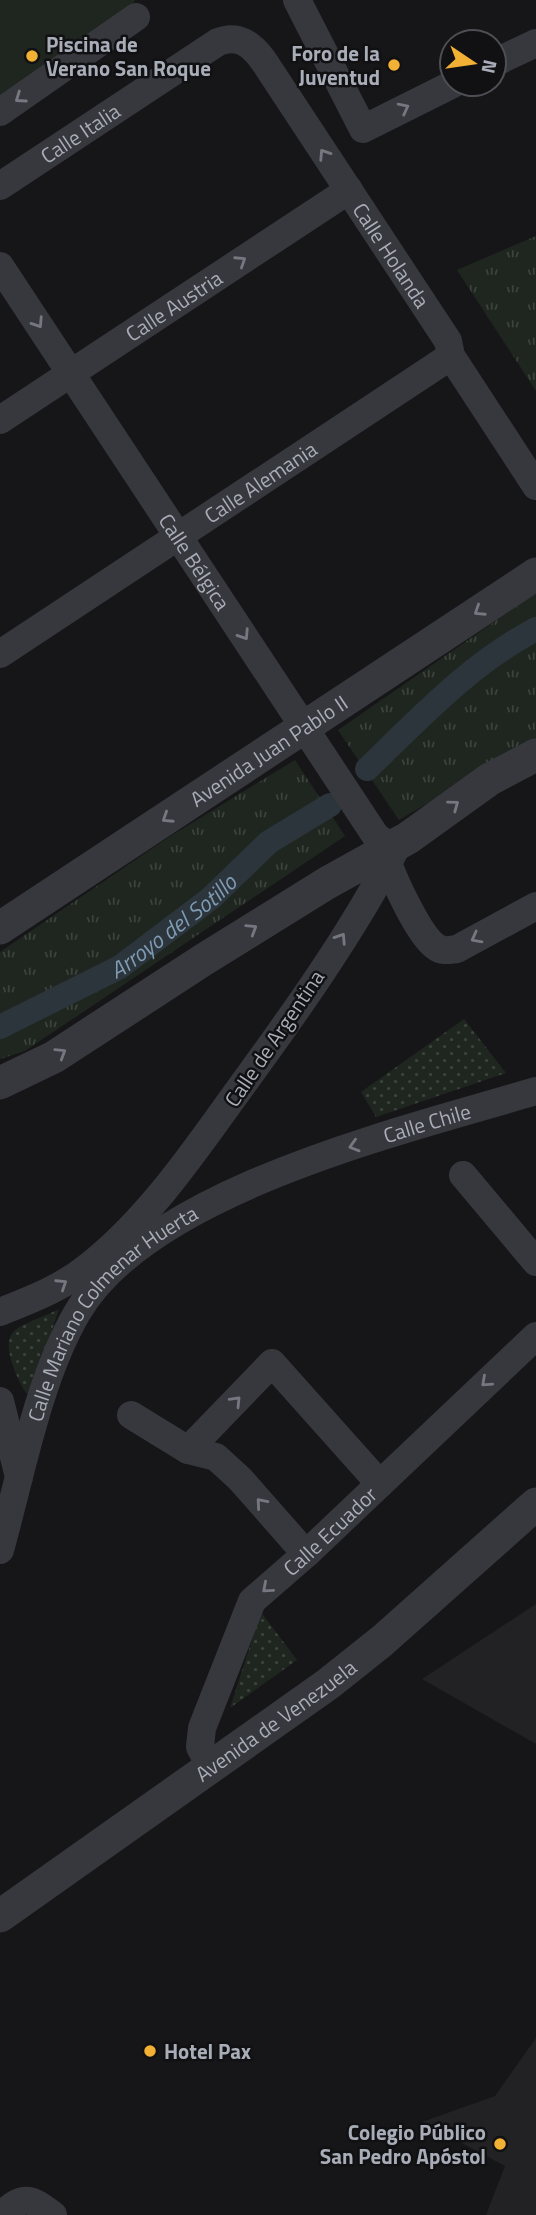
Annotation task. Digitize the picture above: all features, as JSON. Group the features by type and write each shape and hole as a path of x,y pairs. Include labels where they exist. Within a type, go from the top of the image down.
{"street":[{"path":"297,0 362,129 438,91"},
{"path":"0,112 136,17"},
{"name":"Calle Italia","path":"0,186 218,42 232,39"},
{"name":"Calle Holanda","path":"232,39 246,42 257,52 448,341 450,356 536,486"},
{"path":"508,56 536,43"},
{"name":"Calle Austria","path":"0,420 349,190"},
{"name":"Calle Bélgica","path":"0,266 376,835 393,853"},
{"name":"Calle Alemania","path":"0,654 450,356"},
{"name":"Avenida Juan Pablo II","path":"0,928 536,574"},
{"name":"Calle de Argentina","path":"0,1312 54,1290 90,1265 143,1213 187,1161 275,1041 393,853 490,779 536,755"},
{"path":"0,1083 54,1057 248,932 393,853 396,885 428,939 436,947 446,951 457,949 536,906"},
{"name":"Calle Chile","path":"320,1157 536,1091"},
{"name":"Calle Mariano Colmenar Huerta","path":"0,1550 55,1353 78,1311 103,1276 141,1246 214,1201 320,1157"},
{"path":"463,1175 536,1262"},
{"name":"Calle Ecuador","path":"211,1768 200,1747 202,1728 252,1601 380,1485 536,1336"},
{"path":"188,1450 272,1363 380,1485"},
{"path":"0,1401 19,1480"},
{"path":"131,1415 188,1450 216,1457 240,1479 306,1554"},
{"name":"Avenida de Venezuela","path":"0,1916 211,1768 382,1641 536,1504"},
{"path":"2,2215 18,2201 26,2200 35,2202 54,2215"}],"shaded area":[{"path":"536,1604 536,1744 422,1679"},
{"name":"Colegio Público San Pedro Apóstol","path":"536,2038 536,2215 486,2215 505,2166 422,2122 495,2096"}],"green space":[{"name":"Piscina de Verano San Roque","path":"0,0 135,0 130,10 0,102"},
{"path":"536,236 536,391 457,270"},
{"path":"536,593 536,740 399,820 338,730"},
{"path":"295,760 345,836 25,1051 0,1059 0,952 169,837"},
{"path":"464,1019 506,1073 376,1117 361,1092"},
{"path":"59,1309 31,1393 26,1393 12,1362 10,1337 19,1328"},
{"path":"261,1612 297,1660 230,1708"}],"waterway":[{"name":"Arroyo del Sotillo","path":"367,769 467,675 536,629"},
{"name":"Arroyo del Sotillo","path":"0,1027 120,967 211,898 269,842 330,805"}],"place":[{"name":"Piscina de Verano San Roque","path":"32,56"},
{"name":"Foro de la Juventud","path":"394,65"},
{"name":"Hotel Pax","path":"150,2051"},
{"name":"Colegio Público San Pedro Apóstol","path":"500,2144"}]}
